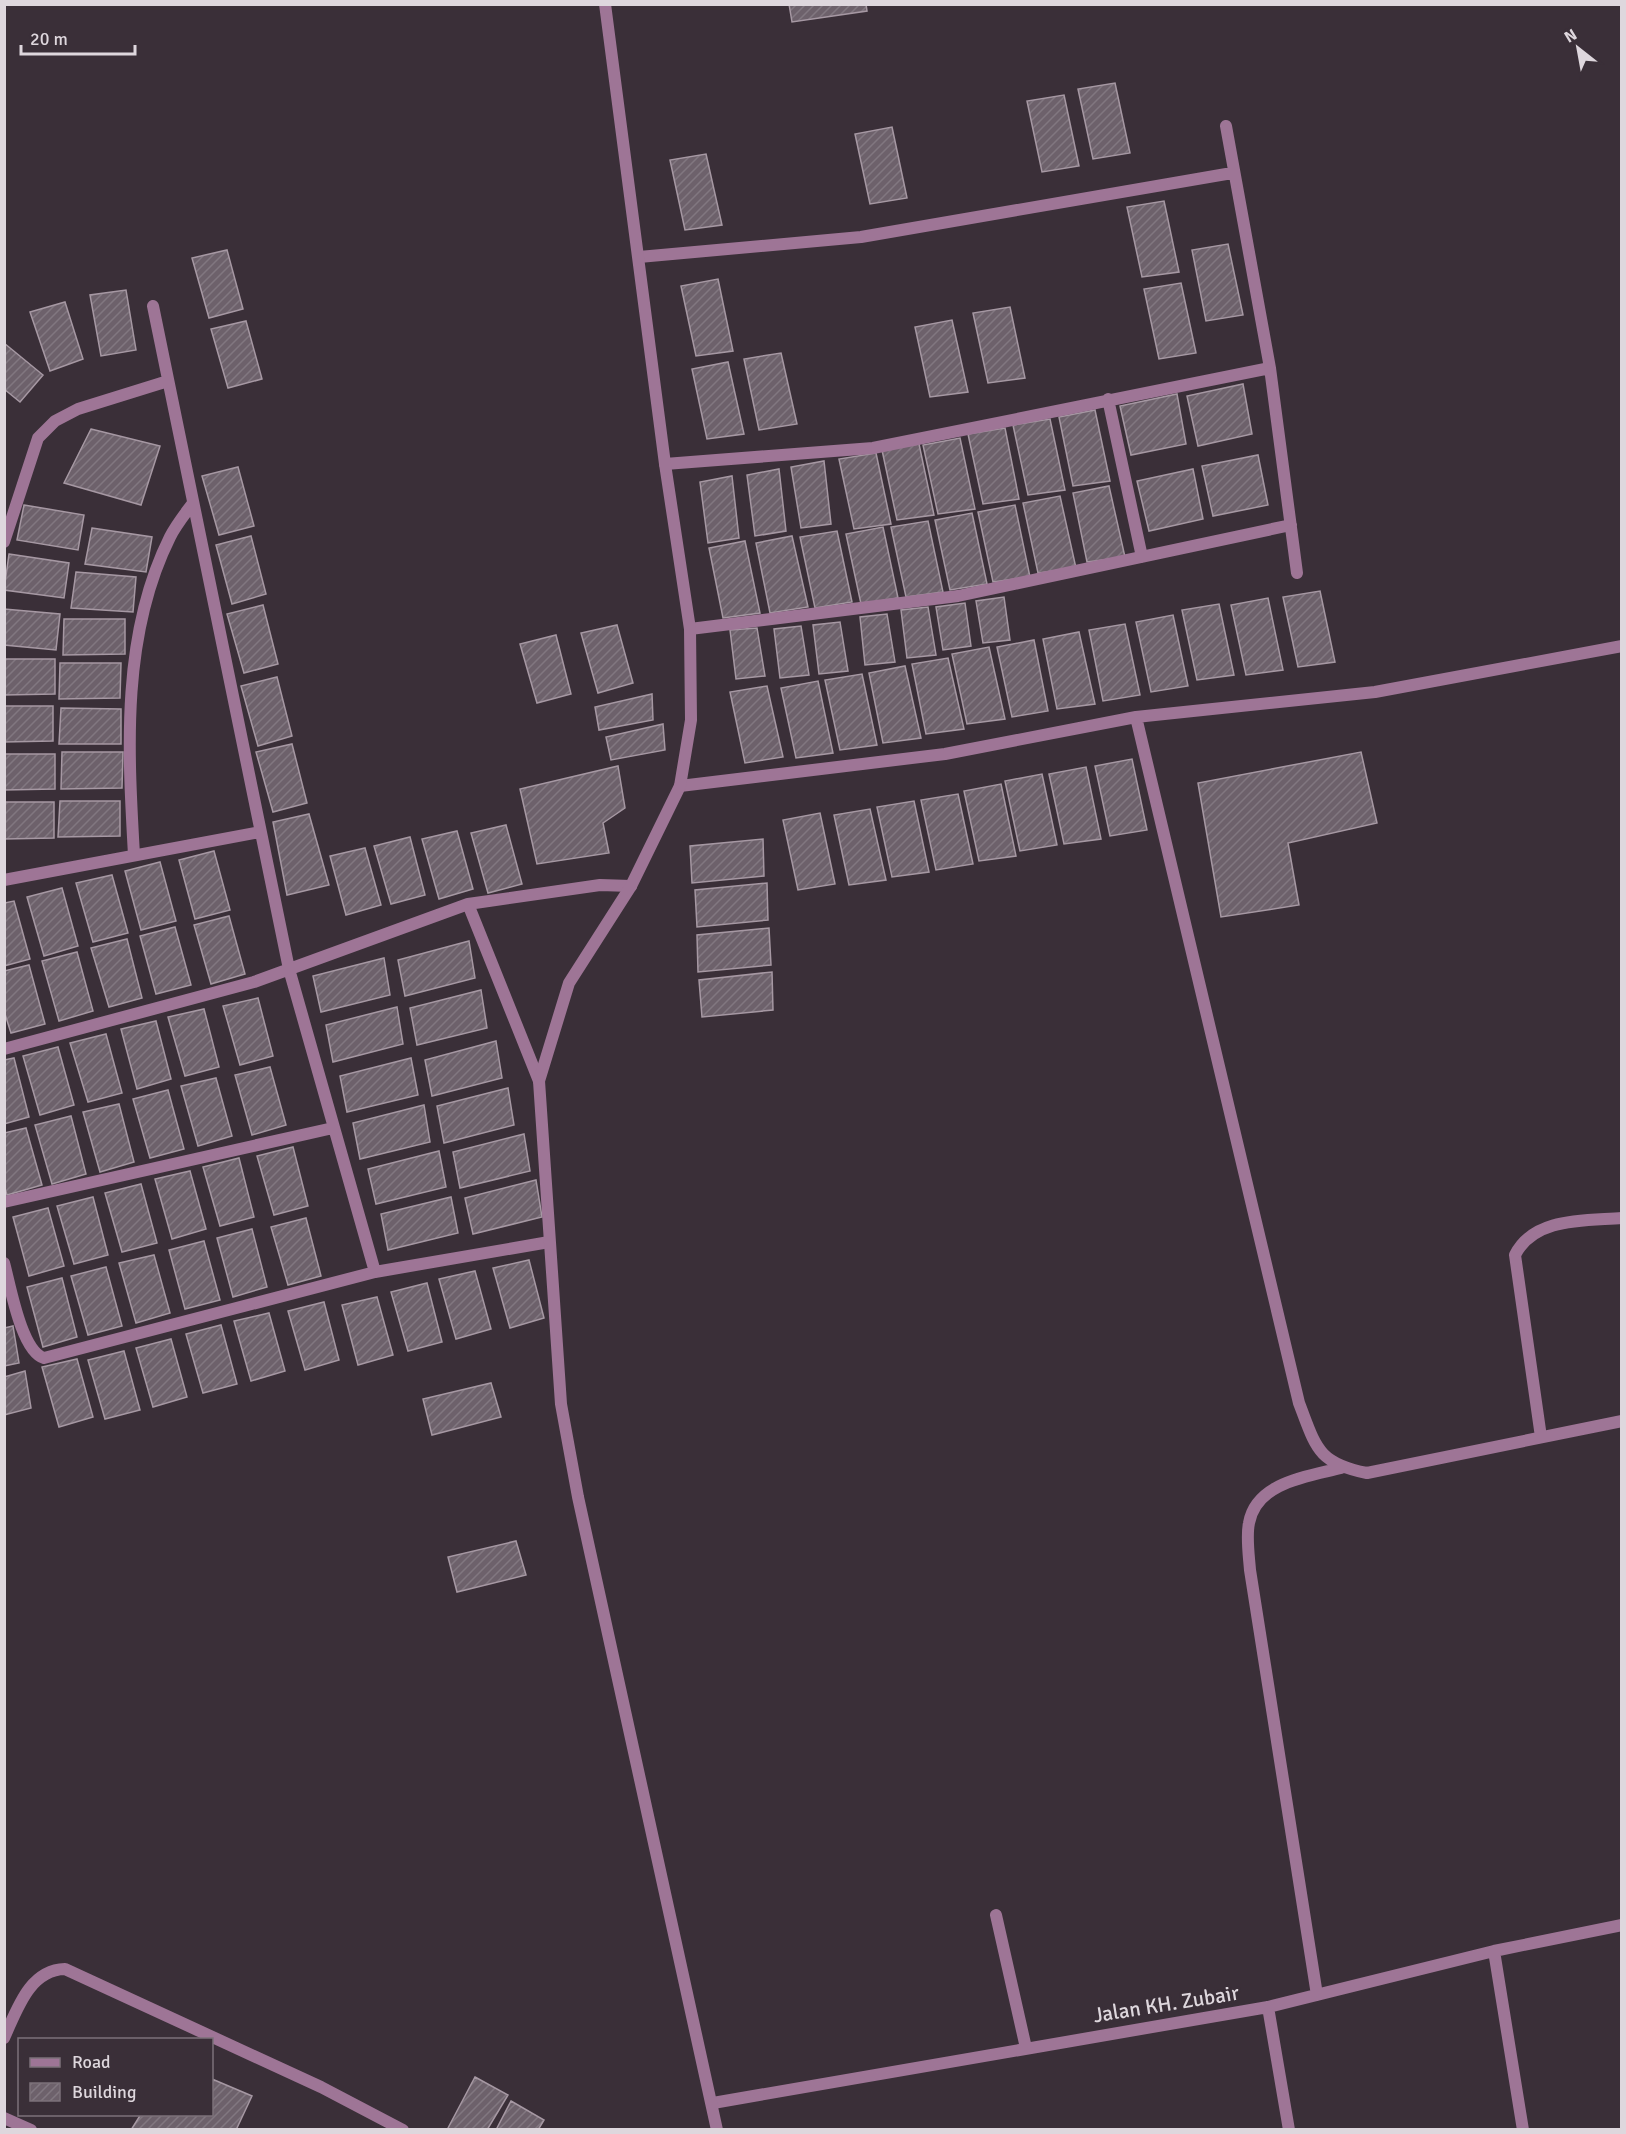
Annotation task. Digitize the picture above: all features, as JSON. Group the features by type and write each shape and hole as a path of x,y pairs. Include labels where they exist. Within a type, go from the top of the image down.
{"street":[{"path":"539,1081 569,983 631,886 680,786 691,720 690,629 665,464 604,4"},
{"path":"1226,126 1232,173 1270,368 1297,573"},
{"path":"639,257 861,237 1232,173"},
{"path":"153,306 289,969 375,1272"},
{"path":"665,464 873,448 1270,368"},
{"path":"4,542 38,438 55,421 78,409 168,381"},
{"path":"1108,399 1142,557"},
{"path":"134,855 128,755 134,652 154,580 170,537 193,503"},
{"path":"690,629 958,596 1291,525"},
{"path":"680,786 945,754 1136,717 1375,692 1622,646"},
{"path":"1136,717 1299,1403 1322,1455 1341,1468 1367,1473 1622,1420"},
{"path":"4,880 260,832"},
{"path":"4,1049 254,982 468,904 600,885 631,886"},
{"path":"468,904 539,1081 561,1404 578,1497 713,2103 717,2130"},
{"path":"4,1202 333,1128"},
{"path":"1541,1437 1515,1256 1520,1245 1532,1234 1557,1224 1622,1218"},
{"path":"4,1263 22,1328 34,1352 44,1358 375,1272 549,1242"},
{"path":"1317,1995 1250,1570 1249,1522 1263,1497 1284,1483 1341,1468"},
{"path":"996,1916 1026,2048"},
{"name":"Jalan KH. Zubair","path":"713,2103 1268,2007 1494,1951 1622,1925"},
{"path":"1494,1951 1523,2130"},
{"path":"4,2038 25,1994 37,1980 56,1970 65,1969 321,2087 403,2130"},
{"path":"1268,2007 1289,2130"},
{"path":"4,2118 31,2130"}],"building":[{"path":"789,4 866,4 867,11 792,22"},
{"path":"1115,83 1130,153 1093,159 1078,89"},
{"path":"1064,95 1079,166 1042,172 1027,101"},
{"path":"892,127 907,198 870,204 855,134"},
{"path":"706,154 722,225 685,230 670,160"},
{"path":"1164,201 1179,272 1142,277 1127,207"},
{"path":"1228,244 1243,315 1206,321 1192,250"},
{"path":"227,250 243,309 209,318 192,258"},
{"path":"718,279 733,351 696,356 681,286"},
{"path":"1181,283 1196,353 1159,359 1144,289"},
{"path":"126,290 136,350 101,356 90,295"},
{"path":"65,302 83,359 50,371 30,312"},
{"path":"1010,307 1025,378 988,383 973,313"},
{"path":"952,320 968,392 930,397 915,327"},
{"path":"246,321 262,379 228,388 211,329"},
{"path":"4,343 43,375 20,402 4,389"},
{"path":"781,353 797,424 759,430 744,359"},
{"path":"728,362 744,434 707,439 692,369"},
{"path":"1243,384 1252,434 1198,446 1187,396"},
{"path":"1177,394 1186,444 1131,455 1120,406"},
{"path":"1095,410 1110,481 1073,486 1059,417"},
{"path":"1050,419 1065,490 1028,495 1013,425"},
{"path":"1005,428 1019,499 983,504 968,434"},
{"path":"91,429 160,446 141,505 64,483"},
{"path":"960,438 975,509 938,514 923,445"},
{"path":"919,444 934,515 897,520 882,450"},
{"path":"876,453 891,524 854,529 839,459"},
{"path":"1258,455 1268,505 1213,516 1202,466"},
{"path":"824,461 831,524 801,528 791,467"},
{"path":"238,467 254,526 219,535 202,476"},
{"path":"779,469 786,531 755,536 747,475"},
{"path":"1193,469 1203,519 1149,531 1137,481"},
{"path":"732,476 739,538 708,543 700,482"},
{"path":"1109,486 1125,557 1087,562 1073,493"},
{"path":"1060,496 1076,568 1038,573 1023,503"},
{"path":"24,505 84,515 78,550 17,540"},
{"path":"1015,505 1030,577 993,582 978,512"},
{"path":"972,513 987,584 950,590 935,520"},
{"path":"928,521 943,592 906,597 891,527"},
{"path":"883,527 898,598 861,604 846,534"},
{"path":"92,528 152,537 146,572 85,564"},
{"path":"837,531 852,602 815,608 800,537"},
{"path":"251,536 266,594 232,604 216,545"},
{"path":"792,536 808,607 770,613 756,543"},
{"path":"745,541 760,613 723,618 709,548"},
{"path":"9,554 69,563 64,598 4,590"},
{"path":"76,572 136,577 133,612 71,608"},
{"path":"1320,591 1335,662 1298,667 1283,597"},
{"path":"1004,597 1010,640 983,643 976,601"},
{"path":"1268,598 1283,670 1246,675 1231,605"},
{"path":"965,603 971,646 943,650 936,607"},
{"path":"1219,604 1234,675 1197,680 1182,610"},
{"path":"263,605 278,664 244,673 227,614"},
{"path":"928,607 936,655 907,658 901,610"},
{"path":"4,609 60,614 56,650 4,645"},
{"path":"887,614 895,662 865,665 860,617"},
{"path":"1173,615 1188,686 1151,692 1136,622"},
{"path":"64,619 125,619 125,654 63,655"},
{"path":"840,622 848,671 819,674 813,625"},
{"path":"1125,624 1140,695 1103,701 1089,630"},
{"path":"617,625 633,683 598,693 581,633"},
{"path":"801,626 809,675 780,678 774,629"},
{"path":"757,628 765,676 736,679 730,630"},
{"path":"1079,632 1095,704 1057,709 1043,639"},
{"path":"556,635 571,694 537,703 520,644"},
{"path":"1034,640 1048,711 1012,717 997,647"},
{"path":"989,647 1005,719 967,724 952,654"},
{"path":"948,658 964,729 926,734 912,664"},
{"path":"4,659 55,659 55,694 4,695"},
{"path":"60,663 121,663 120,698 59,699"},
{"path":"905,666 921,738 883,743 869,673"},
{"path":"862,674 877,745 840,750 825,680"},
{"path":"277,677 292,736 258,746 241,686"},
{"path":"818,681 833,753 796,758 781,688"},
{"path":"767,686 783,757 745,763 730,692"},
{"path":"652,694 653,720 599,730 595,707"},
{"path":"4,706 53,706 53,741 4,742"},
{"path":"61,708 121,709 121,744 59,744"},
{"path":"663,724 665,750 611,760 606,737"},
{"path":"292,744 307,803 273,812 256,752"},
{"path":"62,752 123,752 122,788 61,789"},
{"path":"1361,752 1377,823 1288,843 1299,905 1221,917 1198,783"},
{"path":"4,754 55,754 55,789 4,790"},
{"path":"1132,759 1147,830 1110,836 1095,766"},
{"path":"618,766 625,808 603,823 609,853 537,864 520,789"},
{"path":"1086,767 1101,839 1064,844 1049,774"},
{"path":"1042,774 1057,845 1020,851 1005,781"},
{"path":"1001,784 1016,856 979,861 964,791"},
{"path":"958,794 973,864 936,870 921,800"},
{"path":"60,801 120,801 120,836 58,837"},
{"path":"914,801 929,872 892,877 877,807"},
{"path":"4,802 54,802 54,838 4,839"},
{"path":"870,809 886,880 849,885 834,815"},
{"path":"820,813 835,884 798,890 783,820"},
{"path":"309,814 329,885 287,895 273,822"},
{"path":"506,825 522,884 488,893 471,833"},
{"path":"457,831 473,889 439,899 422,839"},
{"path":"410,837 425,895 391,904 374,846"},
{"path":"763,839 764,876 692,883 690,846"},
{"path":"365,848 381,905 346,915 330,856"},
{"path":"214,851 230,910 195,919 179,860"},
{"path":"160,862 176,921 141,930 125,871"},
{"path":"112,875 128,933 93,942 76,883"},
{"path":"767,883 768,920 697,927 695,890"},
{"path":"62,888 78,946 44,956 27,897"},
{"path":"14,901 30,959 4,966 4,903"},
{"path":"229,916 245,974 211,984 194,925"},
{"path":"175,927 191,985 156,994 140,936"},
{"path":"769,928 771,965 698,972 697,935"},
{"path":"127,939 142,998 109,1007 91,948"},
{"path":"469,941 475,978 405,996 398,960"},
{"path":"77,952 93,1011 59,1021 42,961"},
{"path":"384,958 390,995 321,1012 313,976"},
{"path":"29,965 45,1024 11,1033 4,1011 4,971"},
{"path":"772,972 773,1010 702,1017 699,980"},
{"path":"481,990 487,1028 417,1045 410,1008"},
{"path":"258,998 273,1056 240,1065 223,1006"},
{"path":"397,1007 403,1044 333,1062 326,1025"},
{"path":"204,1009 219,1067 185,1076 168,1017"},
{"path":"156,1021 171,1079 137,1089 121,1029"},
{"path":"106,1034 122,1093 88,1102 70,1043"},
{"path":"496,1041 502,1078 432,1096 425,1060"},
{"path":"58,1047 74,1105 40,1115 23,1056"},
{"path":"14,1058 29,1117 4,1124 4,1060"},
{"path":"411,1058 418,1095 347,1112 340,1076"},
{"path":"270,1067 286,1125 252,1135 235,1075"},
{"path":"216,1078 232,1136 198,1146 181,1086"},
{"path":"508,1088 514,1125 444,1143 437,1106"},
{"path":"168,1090 184,1149 150,1158 133,1099"},
{"path":"119,1104 134,1162 100,1172 83,1112"},
{"path":"424,1105 430,1142 360,1159 353,1123"},
{"path":"71,1116 86,1174 52,1184 35,1125"},
{"path":"26,1128 42,1185 7,1195 4,1185 4,1133"},
{"path":"524,1134 530,1171 460,1188 453,1152"},
{"path":"293,1147 308,1206 274,1215 257,1156"},
{"path":"439,1151 446,1187 376,1204 368,1169"},
{"path":"239,1158 254,1217 220,1226 203,1167"},
{"path":"190,1171 206,1229 172,1239 155,1179"},
{"path":"536,1180 542,1217 473,1234 465,1198"},
{"path":"141,1184 157,1243 122,1252 105,1193"},
{"path":"93,1197 108,1255 74,1264 57,1206"},
{"path":"451,1197 458,1233 388,1250 381,1214"},
{"path":"48,1208 64,1266 29,1276 13,1217"},
{"path":"306,1218 321,1276 288,1285 271,1227"},
{"path":"252,1229 267,1287 233,1297 217,1238"},
{"path":"204,1241 220,1300 185,1309 169,1250"},
{"path":"154,1255 170,1313 136,1323 119,1263"},
{"path":"529,1260 544,1318 510,1328 493,1268"},
{"path":"106,1267 122,1326 88,1335 71,1276"},
{"path":"475,1271 491,1329 456,1339 439,1279"},
{"path":"62,1278 77,1337 43,1347 27,1287"},
{"path":"427,1283 442,1342 408,1351 391,1292"},
{"path":"377,1297 393,1355 358,1365 342,1305"},
{"path":"324,1302 339,1360 305,1370 288,1311"},
{"path":"269,1313 285,1371 251,1381 234,1321"},
{"path":"221,1325 237,1384 203,1393 186,1334"},
{"path":"13,1326 19,1363 4,1366 4,1328"},
{"path":"171,1339 187,1397 153,1407 136,1348"},
{"path":"124,1351 140,1410 105,1419 88,1360"},
{"path":"77,1359 93,1417 59,1427 42,1367"},
{"path":"25,1371 31,1408 4,1415 4,1377"},
{"path":"491,1383 501,1417 432,1435 423,1399"},
{"path":"516,1541 526,1575 457,1592 448,1557"},
{"path":"475,2077 508,2095 487,2130 450,2130 448,2128"},
{"path":"213,2079 252,2096 236,2130 131,2130 140,2116 213,2116"},
{"path":"511,2101 544,2120 538,2130 496,2130"}]}
